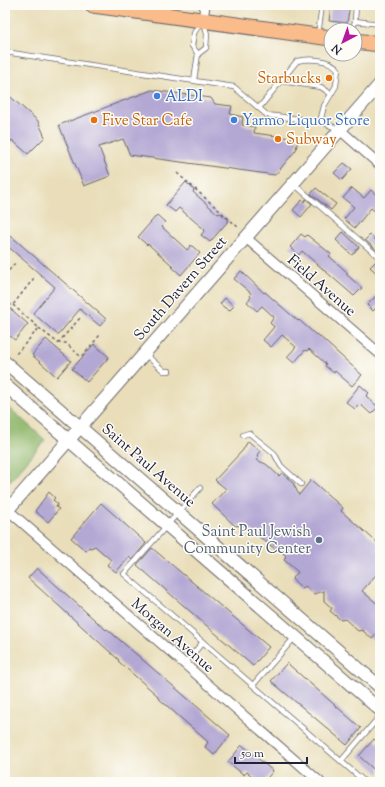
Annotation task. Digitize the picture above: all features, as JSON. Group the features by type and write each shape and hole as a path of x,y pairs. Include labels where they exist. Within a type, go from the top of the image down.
{"main road":[{"path":"93,5 323,37"},
{"path":"363,42 380,44"}],"street":[{"path":"203,20 205,5"},
{"name":"South Davern Street","path":"6,512 380,84"},
{"path":"339,130 380,165"},
{"name":"Field Avenue","path":"245,237 380,354"},
{"name":"Saint Paul Avenue","path":"10,359 80,427 380,687"},
{"path":"5,385 380,710"},
{"name":"Morgan Avenue","path":"6,512 185,663 320,782"}],"lane":[{"path":"322,5 324,22"},
{"path":"356,5 354,21 380,24"},
{"path":"198,54 192,46 193,36 203,20"},
{"path":"194,80 198,54 206,48 208,34 203,20"},
{"path":"5,52 234,87 267,115 320,122 339,130"},
{"path":"259,108 297,61 304,59 329,62 338,69 336,86 324,106 320,122"},
{"path":"281,81 321,87 330,94"},
{"path":"292,183 380,258"},
{"path":"145,354 164,371 169,371"},
{"path":"243,435 249,433 274,454 281,466 301,484"},
{"path":"200,488 124,574 341,761 362,781"},
{"path":"253,685 296,636"},
{"path":"185,663 203,642"},
{"path":"341,761 380,716"}],"path":[{"path":"177,173 238,227"},
{"path":"5,275 16,262"},
{"path":"12,305 34,278"},
{"path":"5,299 58,343 66,344 81,357 100,335"},
{"path":"58,343 80,318"},
{"path":"10,359 39,328"}],"green space":[{"path":"5,404 45,440 5,487"}],"building":[{"path":"331,5 350,5 347,22 329,21"},
{"path":"152,90 211,98 215,104 232,106 230,114 243,117 242,125 255,127 254,133 298,139 296,150 275,175 130,155 123,139 99,147 110,176 84,186 59,125"},
{"path":"5,92 38,121 45,137 28,154 12,140 5,149"},
{"path":"344,163 352,169 342,180 334,173"},
{"path":"186,182 194,190 193,192 218,214 220,213 229,220 210,242 201,235 205,230 179,208 175,212 166,205"},
{"path":"316,188 336,204 331,210 311,194"},
{"path":"352,188 364,198 371,190 380,198 380,216 371,208 355,228 344,219 354,207 343,198"},
{"path":"306,199 312,204 301,217 293,210 302,200 304,202"},
{"path":"157,215 166,223 162,227 187,250 191,245 200,253 181,275 172,267 173,266 138,237"},
{"path":"343,232 359,247 352,255 336,240"},
{"path":"301,234 305,237 307,235 331,254 329,256 362,288 354,296 302,251 299,255 290,247"},
{"path":"370,235 380,244 380,253 365,240"},
{"path":"11,236 106,319 100,326 80,309 58,335 33,313 55,287 5,244"},
{"path":"377,260 380,262 380,276 370,267"},
{"path":"241,271 264,293 265,292 316,335 317,334 362,375 352,386 335,371 334,373 325,366 326,364 309,349 307,351 305,350 294,363 287,357 296,347 282,335 271,347 263,340 274,327 270,323 274,317 262,306 257,311 247,302 251,297 251,293 234,279"},
{"path":"376,296 380,299 380,303 373,311 367,305"},
{"path":"225,298 234,306 229,311 220,304"},
{"path":"5,304 28,324 15,340 5,332"},
{"path":"46,339 71,361 57,377 32,355"},
{"path":"94,344 109,357 87,382 72,369"},
{"path":"360,385 369,393 366,396 378,407 371,414 360,404 355,409 346,402"},
{"name":"Saint Paul Jewish Community Center","path":"248,441 260,451 257,455 259,457 256,460 266,464 279,476 282,473 293,483 299,495 311,480 343,508 341,511 380,545 380,570 362,591 380,606 380,630 372,639 362,630 358,631 345,619 341,620 330,611 332,608 324,601 324,591 314,594 305,586 303,589 292,579 298,572 284,560 286,556 277,547 275,549 244,525 235,526 212,504 226,489 215,480 243,450"},
{"path":"49,492 55,498 53,500 58,504 56,507 59,509 48,522 35,511"},
{"path":"101,503 146,543 132,560 129,557 116,572 107,565 111,560 95,546 91,548 89,547 86,551 71,538"},
{"path":"152,548 269,647 253,666 137,565"},
{"path":"37,568 106,630 107,629 230,735 214,755 205,747 208,742 28,578"},
{"path":"287,663 361,728 347,745 271,681"},
{"path":"374,739 380,744 380,775 359,756"},
{"path":"242,745 273,771 264,782 259,782 247,772 244,775 228,762"}],"place":[{"name":"Starbucks","path":"329,78"},
{"name":"ALDI","path":"157,96"},
{"name":"Five Star Cafe","path":"94,120"},
{"name":"Yarmo Liquor Store","path":"234,120"},
{"name":"Subway","path":"278,139"},
{"name":"Saint Paul Jewish Community Center","path":"319,540"}]}
